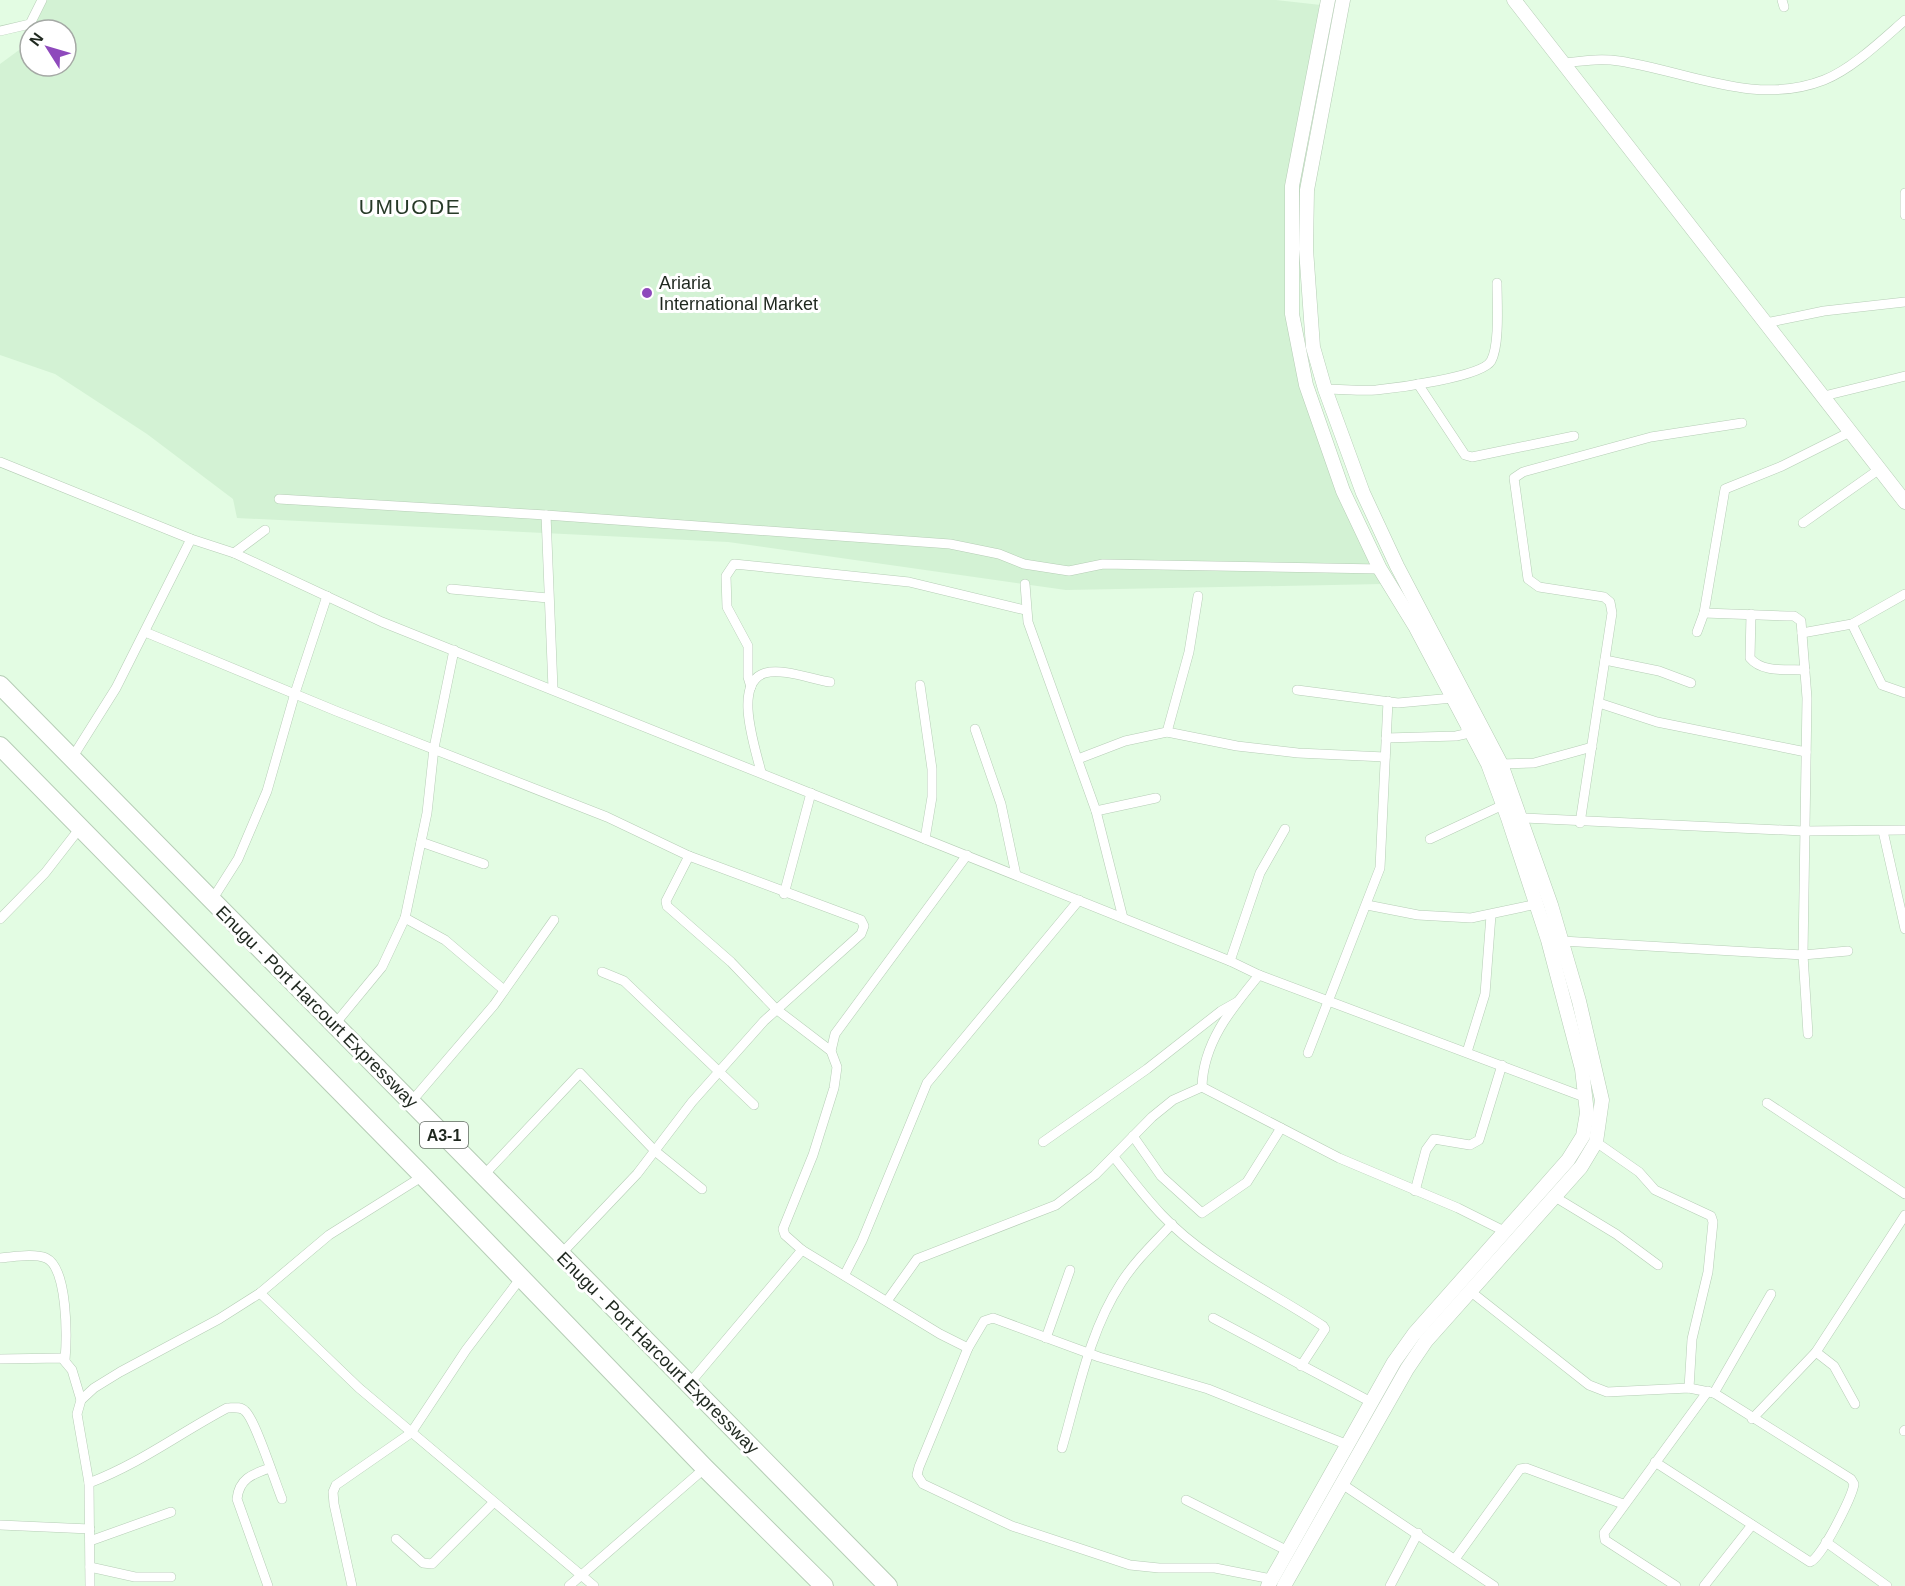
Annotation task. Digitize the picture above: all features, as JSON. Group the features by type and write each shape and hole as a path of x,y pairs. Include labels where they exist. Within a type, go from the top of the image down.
{"highway":[{"name":"Enugu - Port Harcourt Expressway","path":"0,685 888,1586"},
{"name":"A3-1","path":"0,746 423,1176 705,1468 824,1586"}],"main road":[{"path":"1274,1584 1288,1551 1371,1402 1414,1334 1568,1160 1582,1136 1587,1098 1565,1000 1537,904 1488,764 1380,569 1343,491 1309,395 1292,314 1292,186 1327,0"},
{"path":"1274,1584 1342,1484 1407,1369 1426,1341 1581,1167 1596,1142 1602,1100 1597,1071 1562,941 1522,818 1501,764 1402,576 1363,494 1325,389 1313,347 1306,249 1307,190 1343,0"},
{"path":"1514,0 1881,468 1905,502"}],"street":[{"path":"0,31 30,24 42,0"},
{"path":"1564,63 1591,59 1618,61 1749,90 1793,89 1826,79 1874,47 1905,21"},
{"path":"1905,193 1905,215"},
{"path":"1325,389 1374,390 1418,384 1479,370 1490,363 1495,352 1497,283"},
{"path":"1766,323 1824,311 1905,302"},
{"path":"1824,396 1905,376"},
{"path":"1418,384 1465,455 1472,457 1574,436"},
{"path":"1580,823 1612,613 1610,602 1604,597 1539,587 1528,579 1514,478 1523,472 1652,437 1742,423"},
{"path":"1697,632 1704,613 1725,489 1782,466 1852,431"},
{"path":"0,462 191,539 234,553 327,596 454,650 1230,960 1259,975 1587,1098"},
{"path":"1803,523 1881,468"},
{"path":"279,499 546,515 950,544 999,554 1024,564 1069,571 1103,564 1380,569"},
{"path":"546,515 552,689"},
{"path":"234,553 265,530"},
{"path":"72,758 116,688 191,539"},
{"path":"751,687 748,677 748,646 727,607 726,576 734,564 909,582 1025,610"},
{"path":"1025,584 1025,610 1096,811 1123,918"},
{"path":"452,590 548,598"},
{"path":"1802,633 1852,624 1905,594"},
{"path":"212,900 238,860 263,802 327,596"},
{"path":"1167,732 1189,652 1198,596"},
{"path":"1704,613 1794,616 1801,621 1805,670 1806,752 1803,831 1803,955 1808,1034"},
{"path":"1751,614 1750,658 1754,663 1761,667 1805,670"},
{"path":"1852,624 1882,684 1905,693"},
{"path":"145,632 607,817 689,856 784,894 855,917 864,926 861,934 776,1009 692,1102 655,1151 561,1254"},
{"path":"335,1024 382,968 405,918 421,842 434,748 454,650"},
{"path":"1605,660 1659,671 1691,683"},
{"path":"761,772 748,713 747,698 751,687 765,673 830,682"},
{"path":"920,685 932,769 932,797 926,838"},
{"path":"1297,690 1388,701 1431,702 1452,698"},
{"path":"1308,1053 1341,963 1367,905 1381,859 1388,701"},
{"path":"1599,703 1658,722 1806,752"},
{"path":"1386,738 1456,736 1465,734 1467,725"},
{"path":"975,729 1001,804 1016,875"},
{"path":"1078,759 1125,741 1167,732 1237,746 1298,753 1385,757"},
{"path":"1501,764 1534,763 1592,747"},
{"path":"784,894 811,793"},
{"path":"1096,811 1156,798"},
{"path":"1430,839 1503,805"},
{"path":"1522,818 1580,823 1803,831 1905,830"},
{"path":"0,919 45,873 80,828"},
{"path":"1230,960 1260,873 1285,829"},
{"path":"1883,831 1905,929"},
{"path":"421,842 484,864"},
{"path":"831,1051 835,1034 967,855"},
{"path":"689,856 666,901 667,906 731,962 776,1009 831,1051 837,1067 834,1088 813,1155 783,1229 785,1235 802,1250 940,1334 968,1348"},
{"path":"844,1274 862,1241 927,1083 1079,900"},
{"path":"1367,905 1418,915 1472,918 1537,904"},
{"path":"1467,1052 1485,994 1491,915"},
{"path":"405,918 445,940 504,990"},
{"path":"411,1102 504,990 554,920"},
{"path":"1562,941 1803,955 1848,951"},
{"path":"602,972 624,981 754,1105"},
{"path":"1202,1087 1205,1063 1215,1036 1237,1002 1259,975"},
{"path":"1043,1142 1148,1069 1221,1011 1237,1002"},
{"path":"1415,1191 1426,1150 1434,1139 1470,1145 1479,1140 1502,1065"},
{"path":"483,1176 580,1073 655,1151 702,1189"},
{"path":"887,1300 912,1264 923,1255 1056,1205 1076,1191 1114,1157 1133,1136 1173,1100 1202,1087"},
{"path":"1202,1087 1339,1158 1458,1208 1504,1231"},
{"path":"1767,1103 1905,1194"},
{"path":"1133,1136 1161,1176 1202,1213 1246,1182 1281,1128"},
{"path":"1596,1142 1639,1172 1656,1190 1711,1216 1713,1222 1708,1272 1692,1339 1689,1388"},
{"path":"1114,1157 1172,1224 1228,1268 1323,1326 1325,1329 1301,1366"},
{"path":"90,1586 89,1483 78,1421 78,1407 81,1400 94,1388 219,1319 260,1293 330,1235 423,1176"},
{"path":"1554,1197 1616,1234 1658,1265"},
{"path":"1752,1419 1816,1352 1905,1215"},
{"path":"1062,1448 1089,1353 1104,1314 1121,1282 1172,1224"},
{"path":"689,1384 802,1250"},
{"path":"0,1258 37,1256 48,1259 55,1266 61,1283 65,1309 65,1359 72,1370 81,1400"},
{"path":"1046,1338 1070,1270"},
{"path":"352,1586 333,1492 343,1478 411,1433 466,1350 520,1279"},
{"path":"1470,1291 1589,1385 1606,1392 1689,1388 1711,1392 1851,1479 1854,1484 1853,1491 1817,1559 1810,1562 1655,1462"},
{"path":"260,1293 359,1388 594,1586"},
{"path":"1676,1586 1605,1540 1606,1526 1711,1392 1771,1294"},
{"path":"1274,1584 1215,1568 1159,1568 1130,1565 1012,1526 923,1484 917,1474 919,1467 968,1348 988,1318 1089,1353 1208,1389 1348,1445"},
{"path":"1213,1318 1371,1402"},
{"path":"1816,1352 1834,1366 1855,1404"},
{"path":"0,1359 59,1357 65,1359"},
{"path":"89,1483 157,1451 227,1408 238,1407 246,1411 282,1499"},
{"path":"268,1586 237,1500 238,1490 243,1481 251,1475 270,1468"},
{"path":"569,1586 705,1468"},
{"path":"1455,1559 1521,1469 1526,1468 1623,1504"},
{"path":"1342,1484 1494,1586"},
{"path":"1186,1500 1288,1551"},
{"path":"396,1539 423,1563 432,1564 493,1503"},
{"path":"90,1541 171,1512"},
{"path":"0,1525 90,1529"},
{"path":"1704,1586 1752,1525"},
{"path":"1390,1586 1418,1533"},
{"path":"1826,1542 1887,1586"},
{"path":"90,1567 135,1577 171,1577"}],"shaded area":[{"name":"Ariaria International Market","path":"42,0 1276,0 1330,6 1293,234 1294,352 1382,584 1066,590 728,542 237,518 233,499 147,434 55,374 0,355 0,64 18,51 18,78 78,78 78,18 37,18"}],"place":[{"name":"Ariaria International Market","path":"647,293"}],"district":[{"name":"UMUODE","path":"410,206"}]}
